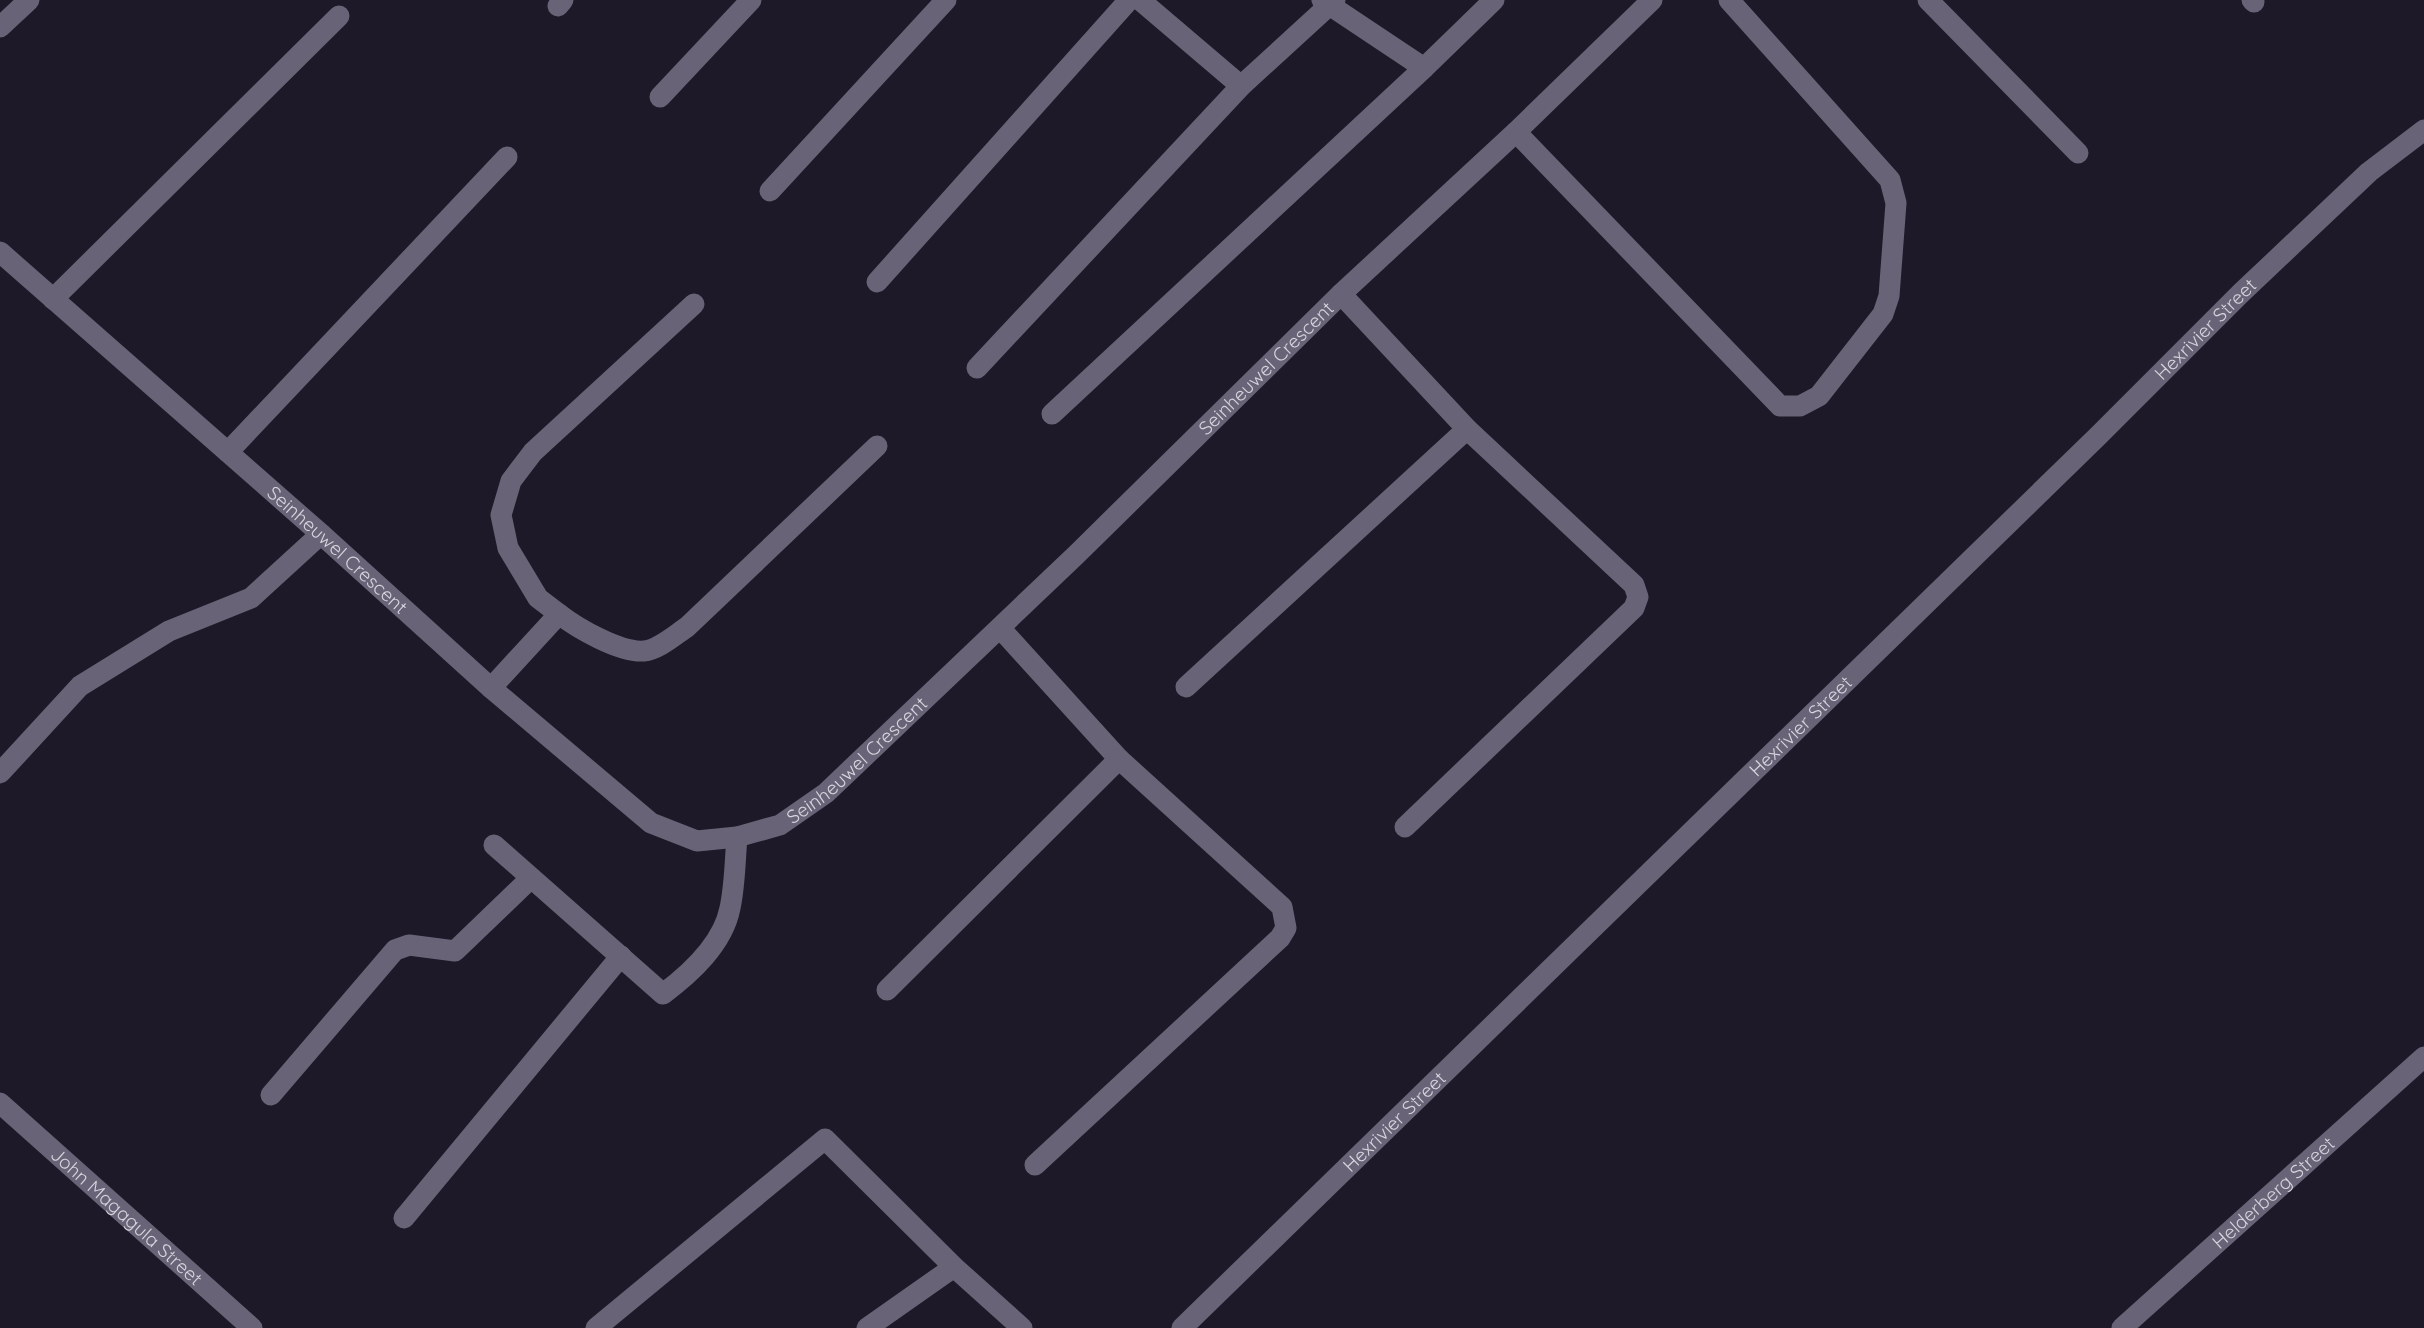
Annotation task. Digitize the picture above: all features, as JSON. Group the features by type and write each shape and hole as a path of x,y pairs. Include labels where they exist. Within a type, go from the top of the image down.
{"street":[{"path":"0,27 29,0"},
{"path":"660,97 751,0"},
{"path":"770,191 946,0"},
{"path":"877,282 1129,0"},
{"path":"1140,0 1241,86"},
{"path":"1052,414 1494,0"},
{"name":"Seinheuwel Crescent","path":"0,253 321,534 491,688 651,823 697,841 737,836 780,825 826,793 1077,554 1341,294 1517,132 1652,0"},
{"path":"1517,132 1780,406 1800,406 1818,396 1883,314 1889,296 1896,203 1891,180 1729,0"},
{"path":"1928,0 2078,153"},
{"path":"977,368 1241,86 1329,2 1424,68"},
{"path":"53,299 339,16"},
{"name":"Hexrivier Street","path":"1190,1325 2241,293 2368,172 2424,130"},
{"path":"228,452 507,157"},
{"path":"1341,294 1467,429 1634,585 1638,597 1634,608 1405,827"},
{"path":"694,304 533,452 511,481 501,515 508,548 538,598 578,629 615,645 645,651 687,627 877,446"},
{"path":"1186,687 1467,429"},
{"path":"0,773 80,686 169,631 251,598 321,534"},
{"path":"491,688 559,614"},
{"path":"1000,628 1119,759 1282,907 1286,928 1280,938 1035,1165"},
{"path":"887,990 1119,759"},
{"path":"494,845 663,994 710,951 730,910 737,836"},
{"path":"271,1096 395,950 409,945 455,951 530,878"},
{"path":"404,1217 621,956"},
{"name":"Helderberg Street","path":"2122,1328 2424,1057"},
{"name":"John Magagula Street","path":"0,1103 252,1328"},
{"path":"596,1328 825,1139 954,1267 1022,1328"},
{"path":"867,1328 954,1267"}]}
